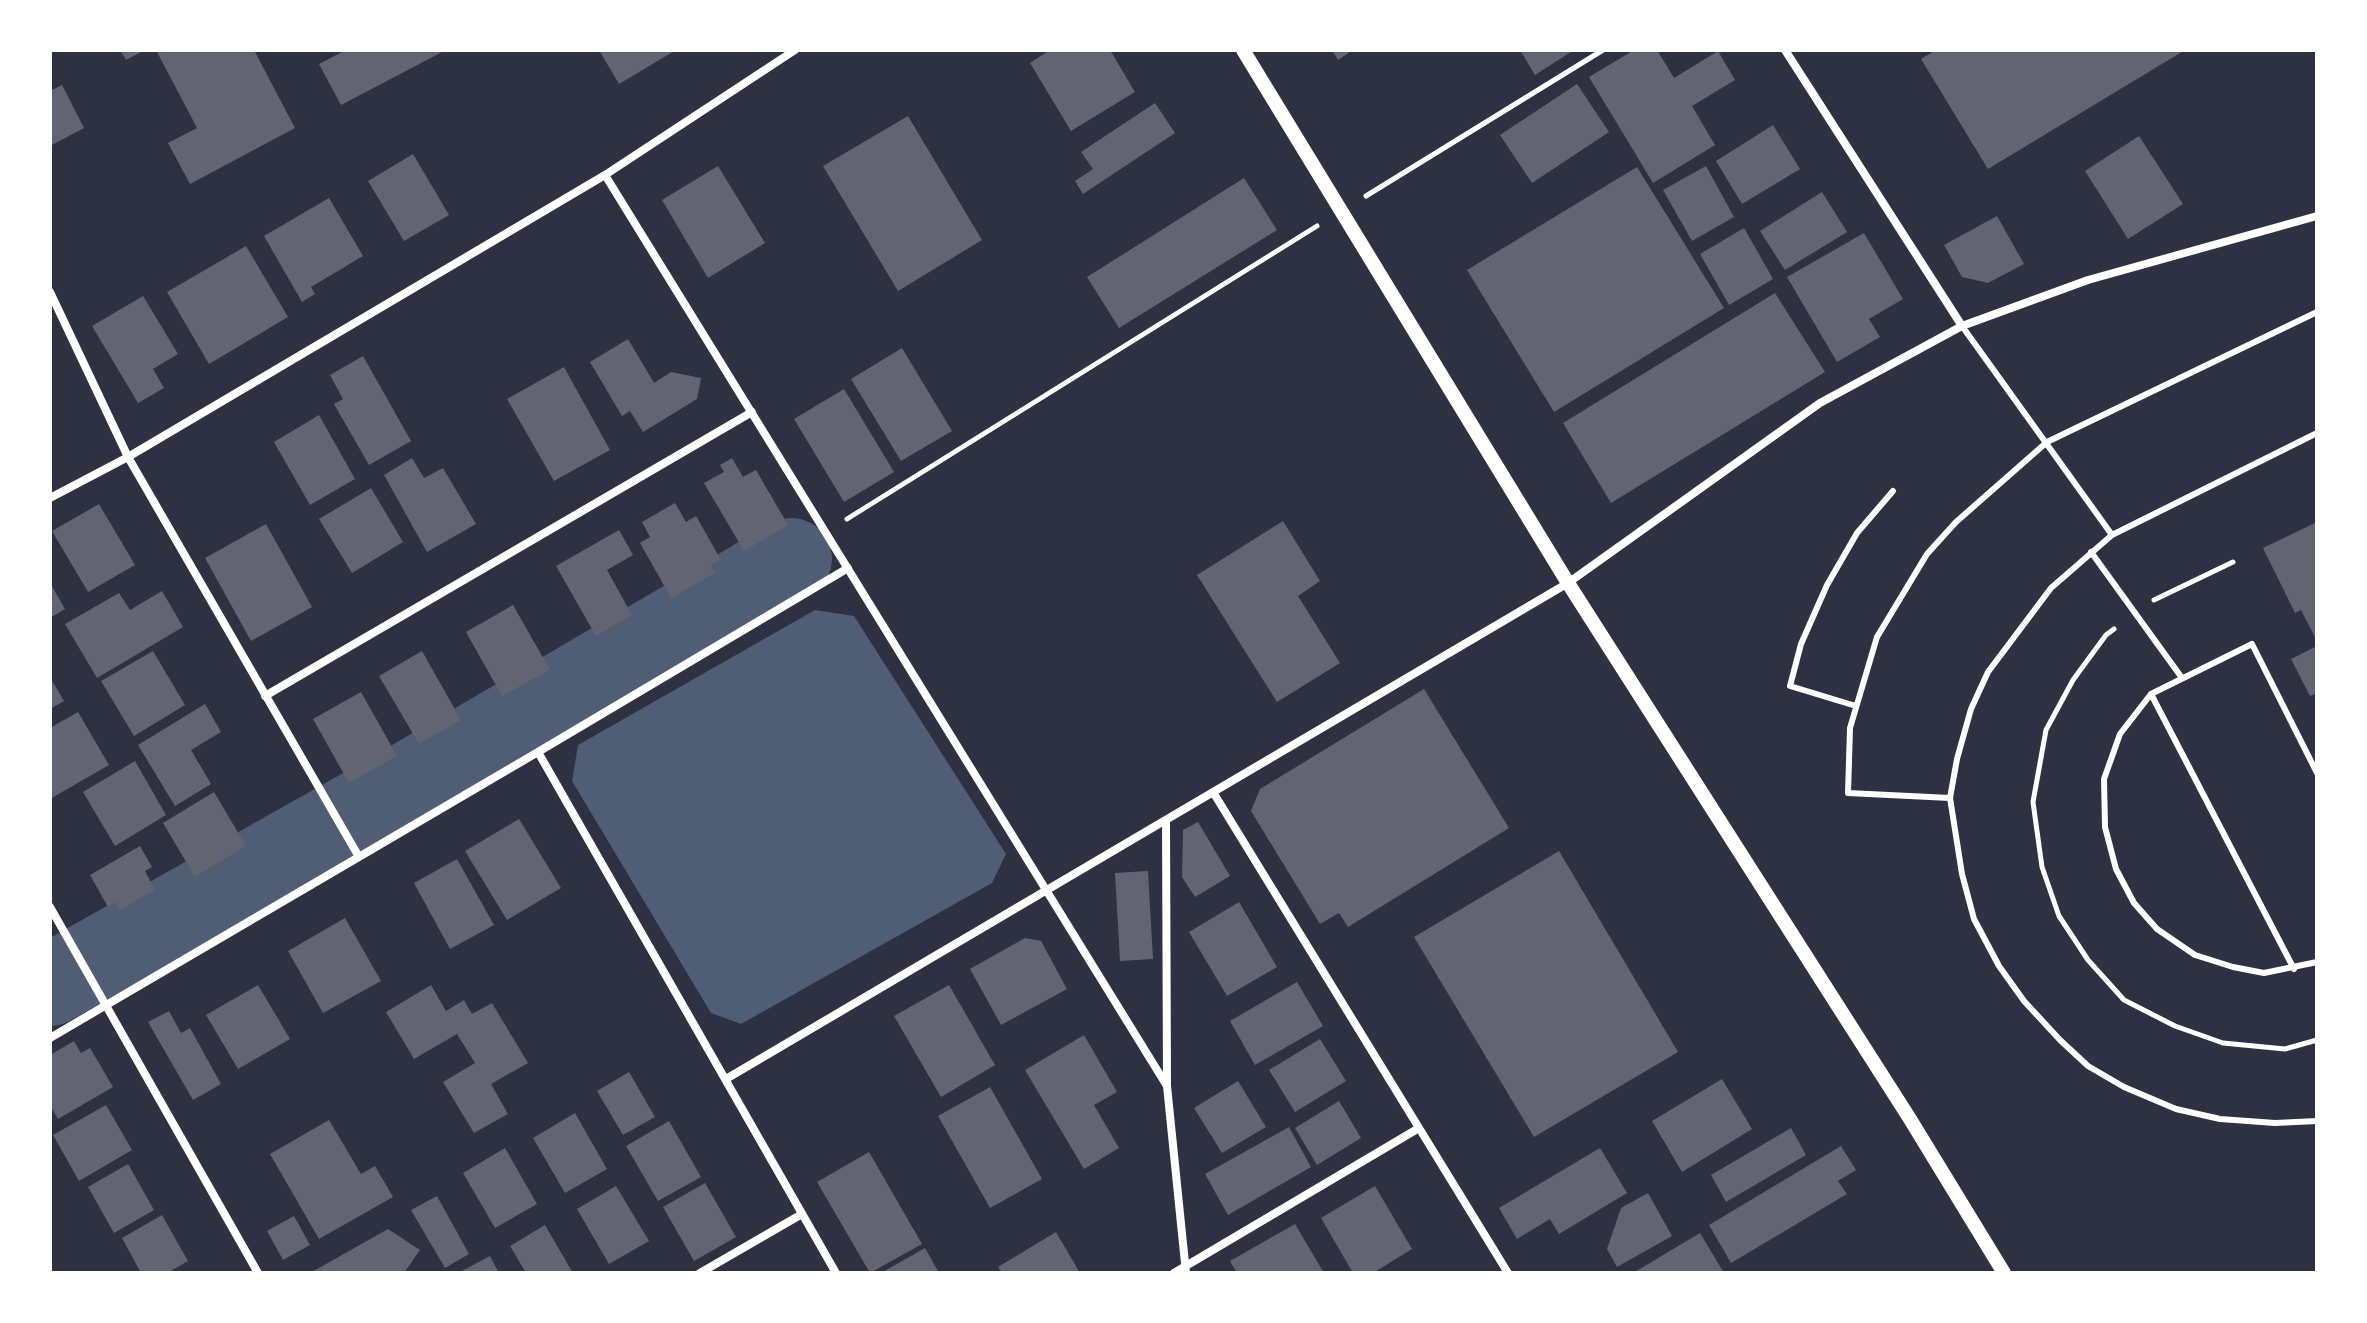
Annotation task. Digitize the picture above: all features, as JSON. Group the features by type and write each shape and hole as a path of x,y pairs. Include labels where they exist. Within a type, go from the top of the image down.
{"street":[{"path":"50,498 128,457 605,175 795,50"},
{"path":"1243,50 1568,583 2004,1273"},
{"path":"1785,50 1962,326"},
{"path":"605,175 1167,1086"},
{"path":"726,1079 1568,583 1820,403 1962,326 2088,280 2317,216"},
{"path":"50,292 128,457 359,857"},
{"path":"265,696 752,412"},
{"path":"50,1038 848,568"},
{"path":"538,752 836,1273"},
{"path":"1213,792 1508,1273"},
{"path":"1166,820 1167,1086 1185,1270"},
{"path":"50,907 258,1273"},
{"path":"1174,1273 1185,1270 1419,1128"},
{"path":"700,1273 802,1214"}],"lane":[{"path":"1950,798 1848,793 1850,728 1877,637 1927,554 1956,522 2047,442 2317,312"},
{"path":"1962,326 2112,535"},
{"path":"2317,433 2112,535 2051,588 1988,672 1971,709 1950,798 1962,874 1974,919 1999,966 2024,1001 2088,1066 2124,1087 2176,1109 2220,1119 2275,1123 2317,1121"},
{"path":"1856,706 1790,686 1801,644 1827,585 1857,533 1893,491"},
{"path":"2091,552 2182,678"},
{"path":"2317,773 2252,644 2151,694 2120,734 2104,779 2105,827 2116,869 2134,903 2157,929 2195,955 2264,973 2317,962"},
{"path":"2151,694 2294,969"}],"path":[{"path":"826,532 1603,50"}],"water":[{"path":"784,546 790,557 394,789 387,779"},
{"path":"815,610 854,616 1006,854 992,883 741,1024 711,1013 572,781 578,745"}],"building":[{"path":"120,50 145,50 126,60"},
{"path":"156,50 254,50 295,128 190,184 168,143 197,128"},
{"path":"346,50 446,50 341,105 319,64"},
{"path":"599,50 676,50 619,84"},
{"path":"1050,50 1110,50 1135,92 1071,131 1030,63"},
{"path":"1332,50 1353,50 1338,60"},
{"path":"1520,50 1574,50 1535,75"},
{"path":"1634,50 1657,50 1674,78 1718,51 1735,80 1692,106 1715,145 1653,183 1589,77"},
{"path":"1936,50 2185,50 1988,169 1921,59"},
{"path":"1577,84 1609,132 1532,183 1500,135"},
{"path":"62,85 84,128 50,146 50,91"},
{"path":"1155,103 1175,133 1083,194 1075,181 1093,169 1081,152"},
{"path":"908,116 982,240 898,291 823,166"},
{"path":"1773,125 1800,169 1742,204 1716,161"},
{"path":"2139,136 2183,204 2128,239 2085,171"},
{"path":"413,154 449,215 404,241 368,181"},
{"path":"718,166 765,243 708,278 662,200"},
{"path":"1706,166 1734,217 1692,241 1663,190"},
{"path":"1637,167 1724,308 1554,412 1467,270"},
{"path":"1244,178 1277,230 1119,328 1087,277"},
{"path":"1822,192 1847,232 1785,270 1760,231"},
{"path":"329,198 363,256 311,287 315,294 302,302 264,236"},
{"path":"1997,216 2024,264 1988,283 1962,277 1944,245"},
{"path":"1744,228 1773,279 1729,305 1700,254"},
{"path":"1864,233 1903,299 1869,319 1880,337 1837,362 1787,277"},
{"path":"246,246 288,317 209,364 167,292"},
{"path":"1775,293 1825,372 1611,503 1563,423"},
{"path":"143,296 178,354 153,369 164,388 138,403 92,326"},
{"path":"628,339 654,383 671,372 701,378 697,399 643,432 630,411 622,416 590,362"},
{"path":"902,348 952,431 901,461 851,379"},
{"path":"363,356 411,441 369,465 334,404 343,399 330,375"},
{"path":"564,367 610,450 554,481 507,399"},
{"path":"844,389 894,472 844,502 794,419"},
{"path":"319,415 355,479 310,505 274,442"},
{"path":"412,458 424,478 443,468 476,524 427,552 384,475"},
{"path":"732,458 743,477 756,470 788,525 744,551 704,483 724,472 720,465"},
{"path":"371,488 403,542 352,573 319,519"},
{"path":"675,503 686,522 696,516 721,560 711,565 715,573 671,598 640,543 650,537 642,522"},
{"path":"99,504 135,565 88,592 52,531"},
{"path":"1283,521 1320,581 1298,596 1340,663 1277,702 1197,575"},
{"path":"2317,522 2317,641 2301,610 2295,613 2263,548"},
{"path":"266,524 312,607 251,641 205,558"},
{"path":"619,530 633,555 607,570 632,615 596,636 556,566"},
{"path":"50,583 65,609 50,618"},
{"path":"162,591 183,627 97,678 65,624 119,593 130,610"},
{"path":"513,605 550,670 502,696 466,632"},
{"path":"2317,646 2317,693 2310,696 2291,659"},
{"path":"153,651 185,705 134,736 101,681"},
{"path":"422,651 461,720 419,744 379,676"},
{"path":"50,677 64,701 50,709"},
{"path":"1424,689 1509,828 1348,927 1339,913 1320,924 1251,811 1260,789"},
{"path":"361,692 397,756 349,783 313,719"},
{"path":"205,704 221,732 191,750 211,784 175,806 138,745"},
{"path":"78,712 109,765 50,799 50,728"},
{"path":"135,761 166,815 115,846 83,792"},
{"path":"214,792 246,846 195,877 163,823"},
{"path":"519,819 561,888 507,920 465,851"},
{"path":"1198,822 1230,876 1195,897 1182,877 1183,830"},
{"path":"140,846 152,867 145,871 155,890 120,910 115,902 108,907 90,875"},
{"path":"1559,851 1678,1052 1534,1137 1414,937"},
{"path":"457,859 494,925 450,949 414,883"},
{"path":"1148,871 1153,959 1120,961 1115,873"},
{"path":"1239,902 1277,967 1227,996 1189,932"},
{"path":"345,918 381,981 323,1013 288,951"},
{"path":"1025,938 1041,941 1067,989 1001,1025 970,969"},
{"path":"1297,982 1323,1026 1255,1065 1230,1021"},
{"path":"258,985 290,1039 238,1069 206,1015"},
{"path":"431,985 446,1011 464,1000 472,1014 492,1003 528,1063 491,1084 508,1114 474,1133 443,1082 475,1063 457,1034 414,1059 386,1012"},
{"path":"949,985 995,1065 941,1097 894,1016"},
{"path":"169,1011 181,1033 190,1028 221,1084 193,1100 148,1022"},
{"path":"1084,1035 1117,1092 1094,1105 1119,1148 1084,1169 1025,1070"},
{"path":"1320,1039 1346,1081 1295,1112 1269,1070"},
{"path":"74,1041 81,1053 90,1048 113,1087 58,1119 50,1105 50,1055"},
{"path":"629,1072 655,1117 623,1135 597,1091"},
{"path":"1722,1079 1752,1129 1682,1172 1652,1121"},
{"path":"1238,1081 1266,1127 1222,1153 1194,1108"},
{"path":"990,1087 1042,1179 990,1208 938,1116"},
{"path":"1339,1101 1361,1138 1317,1165 1295,1128"},
{"path":"106,1105 132,1150 79,1181 53,1135"},
{"path":"575,1113 607,1169 565,1193 533,1138"},
{"path":"329,1120 361,1174 375,1166 393,1197 319,1239 270,1154"},
{"path":"669,1121 701,1177 658,1201 626,1146"},
{"path":"1289,1127 1311,1167 1228,1215 1205,1174"},
{"path":"1791,1128 1806,1155 1726,1202 1711,1175"},
{"path":"1841,1146 1856,1170 1838,1181 1847,1194 1731,1263 1709,1225"},
{"path":"505,1148 537,1204 495,1228 463,1173"},
{"path":"1600,1148 1627,1193 1559,1234 1550,1219 1517,1239 1499,1208"},
{"path":"869,1152 922,1244 870,1273 817,1182"},
{"path":"128,1164 154,1210 114,1233 88,1187"},
{"path":"705,1183 736,1237 694,1261 663,1207"},
{"path":"616,1186 649,1241 609,1264 577,1209"},
{"path":"1375,1186 1412,1249 1373,1273 1353,1273 1321,1218"},
{"path":"1648,1193 1672,1236 1617,1267 1607,1249 1621,1208"},
{"path":"437,1196 469,1254 445,1268 411,1210"},
{"path":"162,1215 188,1261 167,1273 141,1273 122,1238"},
{"path":"294,1216 310,1245 283,1260 267,1231"},
{"path":"1295,1224 1324,1273 1237,1273 1230,1261"},
{"path":"545,1225 573,1273 526,1273 510,1246"},
{"path":"388,1229 420,1250 404,1273 310,1273"},
{"path":"1056,1232 1080,1273 1002,1273 998,1267"},
{"path":"1700,1233 1724,1273 1633,1273"},
{"path":"925,1248 939,1273 881,1273"},
{"path":"490,1256 499,1273 458,1273"}],"waterway":[{"path":"50,985 393,792 791,559"}]}
